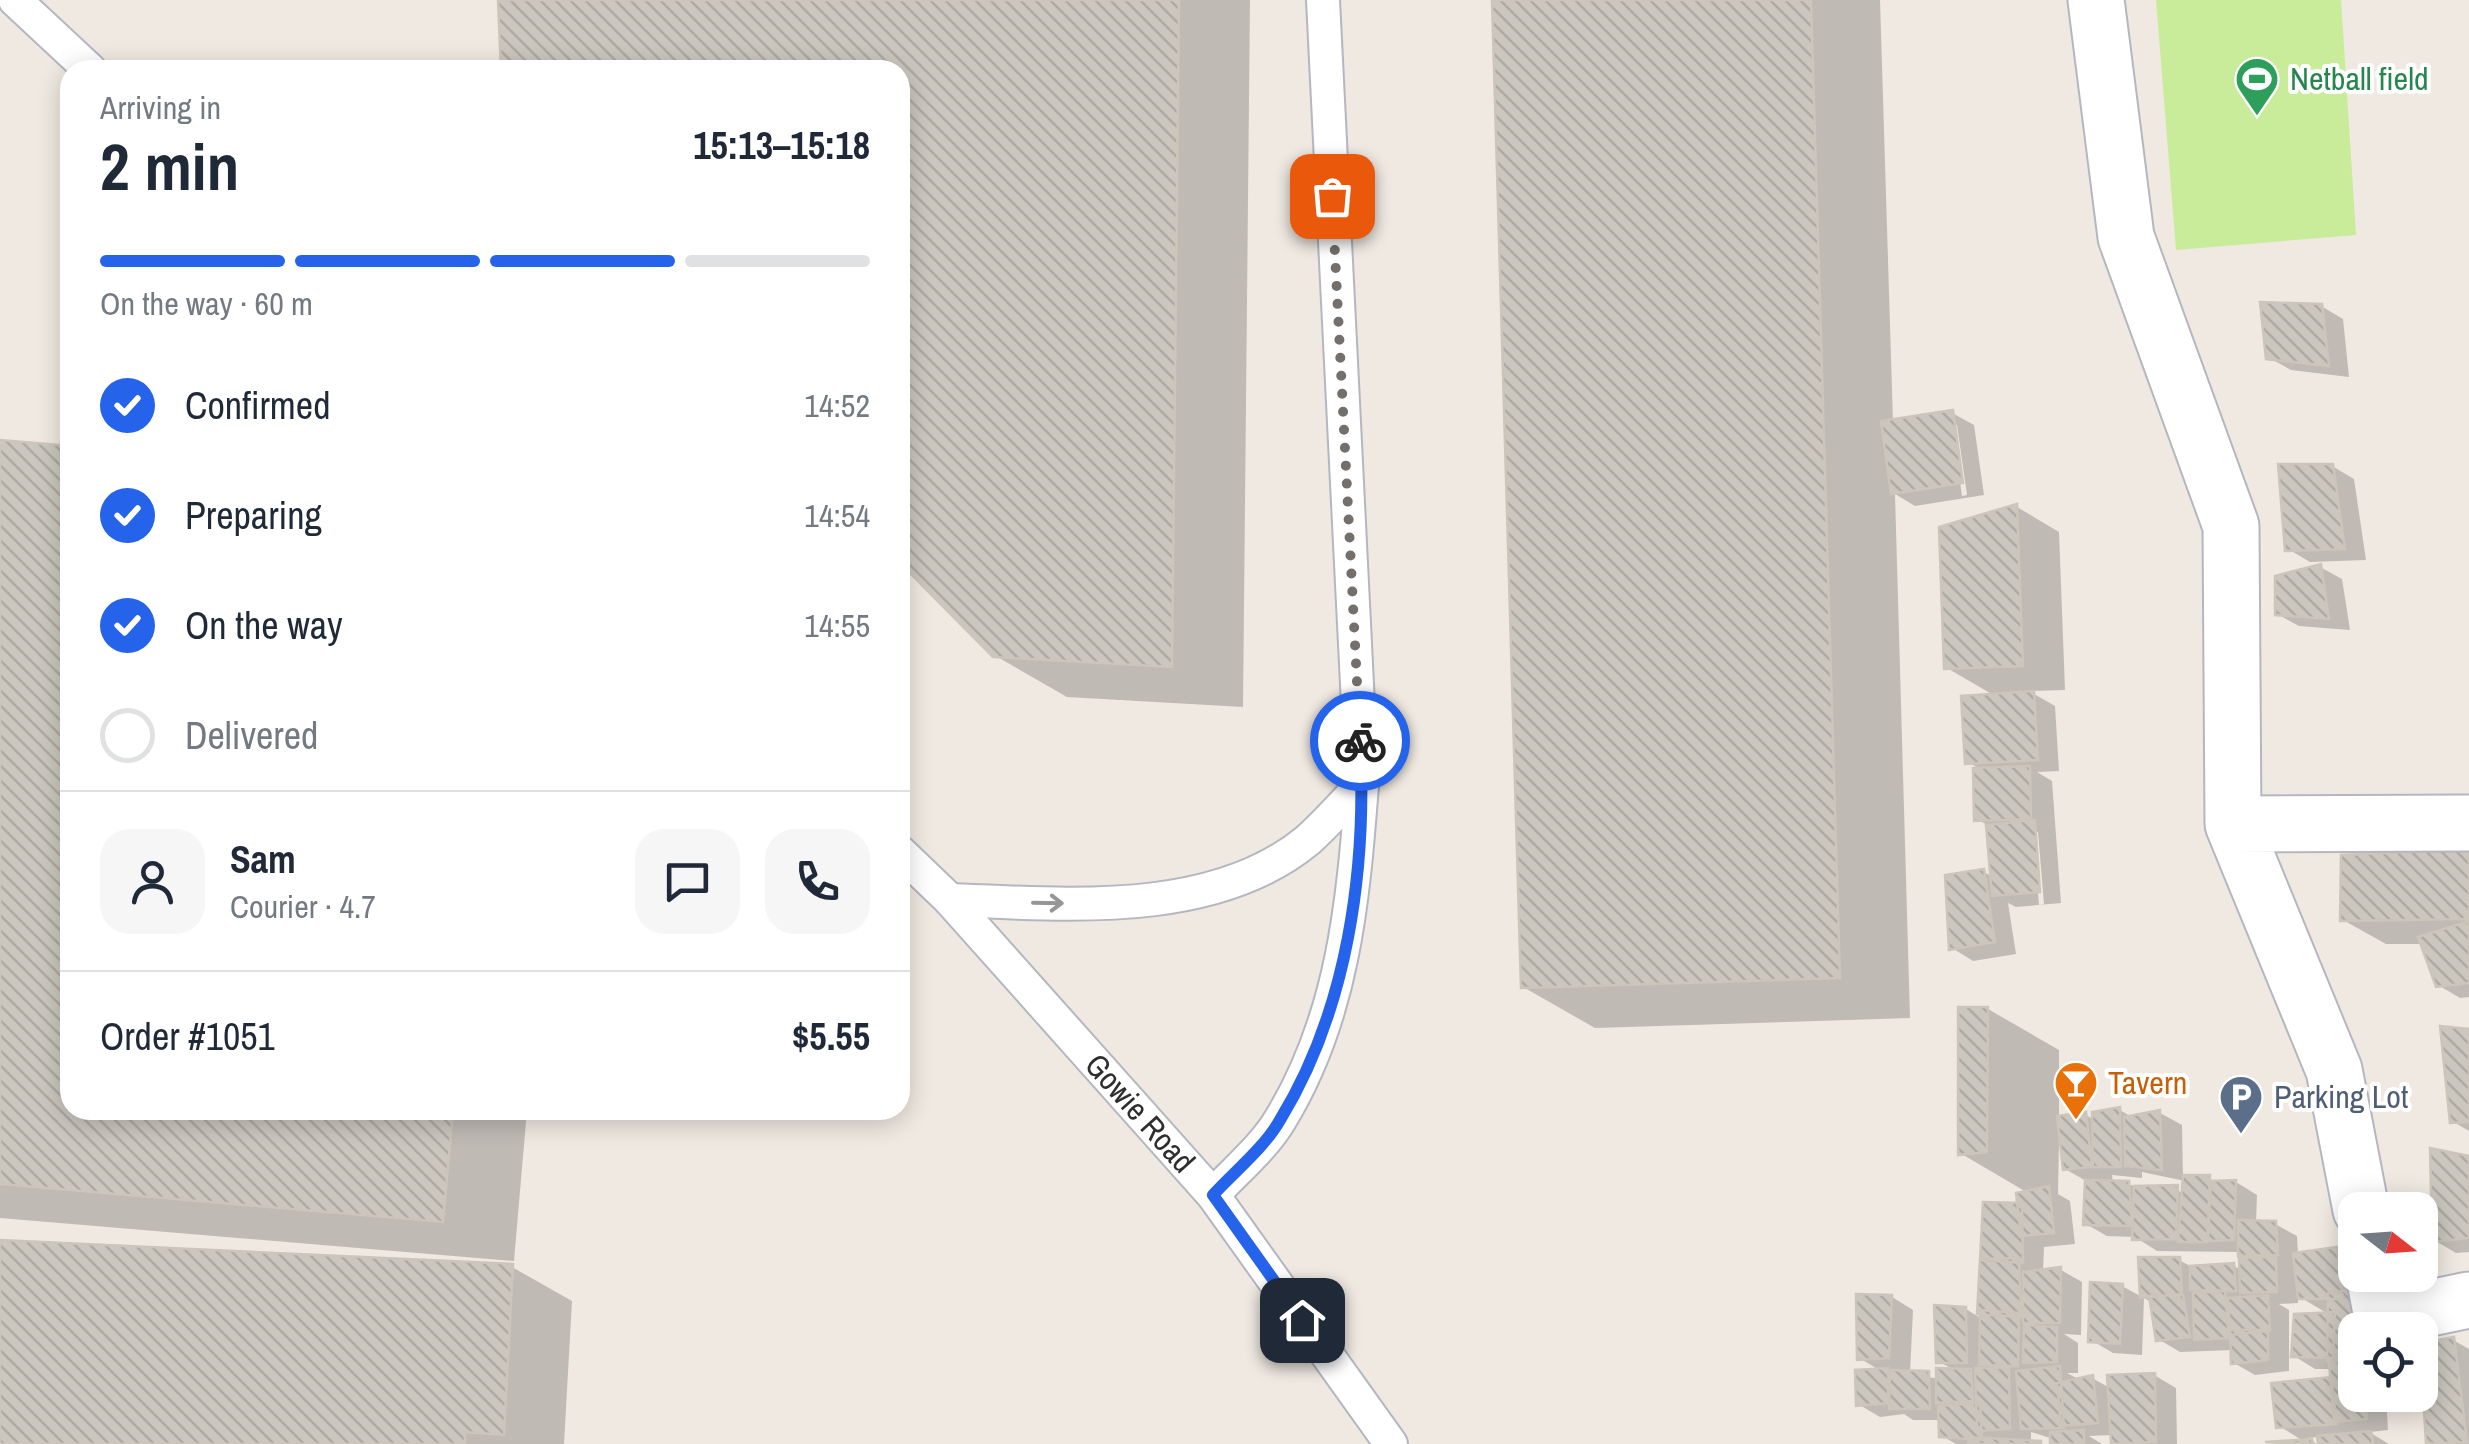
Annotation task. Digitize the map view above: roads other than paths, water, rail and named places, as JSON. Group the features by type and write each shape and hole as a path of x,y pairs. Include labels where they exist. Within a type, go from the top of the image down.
{"street":[{"path":"2096,0 2126,237 2231,526 2233,824 2334,1070 2358,1192"},
{"path":"2233,824 2469,823"},
{"path":"2377,1292 2382,1318 2469,1300"}],"lane":[{"path":"15,0 79,60"},
{"path":"1213,1195 1278,1124 1312,1060 1338,984 1352,915 1362,786 1323,0"},
{"path":"950,900 1058,904 1138,900 1200,889 1251,874 1306,842 1362,786"},
{"name":"Gowie Road","path":"910,862 950,900 1213,1195 1391,1444"}],"place":[{"name":"Netball field","path":"2257,117"},
{"name":"Tavern","path":"2076,1121"},
{"name":"Parking Lot","path":"2241,1135"}]}
